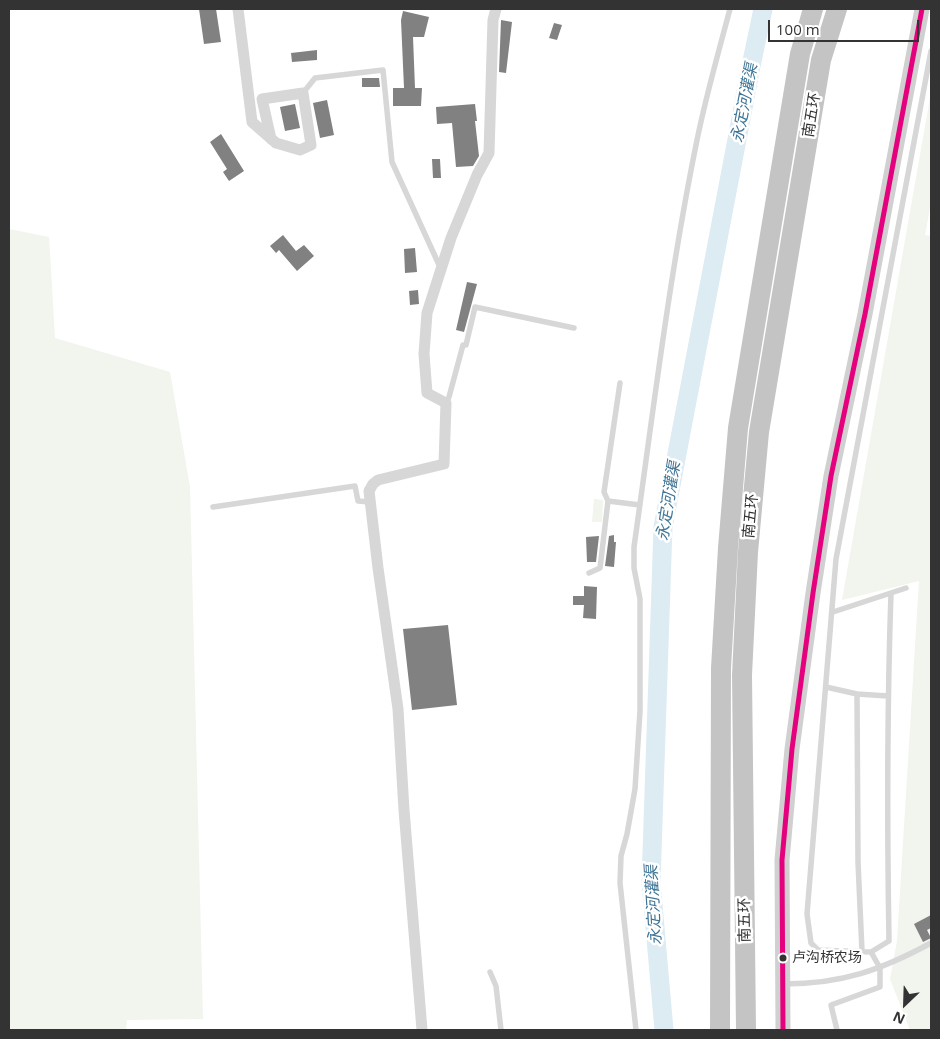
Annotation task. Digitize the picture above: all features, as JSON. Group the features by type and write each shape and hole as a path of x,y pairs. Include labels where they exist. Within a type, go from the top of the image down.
{"highway":[{"name":"南五环","path":"720,1030 721,668 738,428 800,54 813,9"},
{"name":"南五环","path":"746,1030 742,675 748,552 759,432 821,60 837,9"}],"main road":[{"path":"783,1030 782,860 792,749 813,593 831,476 865,314 922,9"}],"street":[{"path":"238,9 252,122 271,139 276,143 300,150 311,145 303,93 262,98 271,139"},
{"path":"422,1030 421,966 404,810 398,708 369,491 378,480 444,464 446,403 427,393 424,354 427,313 458,220 477,175 489,153 493,20 496,9"}],"lane":[{"path":"636,1030 620,883 621,856 635,789 640,710 640,599 634,568 634,547 686,199 696,143 730,9"},
{"path":"891,593 887,832 889,941 871,952 818,950 811,943 807,914 836,558 931,51"},
{"path":"303,93 315,78 383,70 392,162 441,270"},
{"path":"446,403 462,345 466,345 475,307 574,328"},
{"path":"589,573 600,568 608,501 604,492 620,382"},
{"path":"213,507 355,486 358,501 370,502"},
{"path":"608,501 640,505"},
{"path":"832,612 906,588"},
{"path":"826,687 857,694 888,696"},
{"path":"857,694 858,862 862,951"},
{"path":"782,984 801,984 844,979 880,968 931,943"},
{"path":"837,1030 831,1005 880,987 880,968 871,952"},
{"path":"490,972 496,986 502,1030"}],"shaded area":[{"path":"931,92 931,202 925,235 931,236 931,1030 910,1030 890,979 897,941 919,581 842,600"},
{"path":"9,229 49,237 55,338 170,372 190,487 203,1019 127,1020 126,1030 9,1030"},
{"path":"594,499 603,500 602,522 592,522"}],"building":[{"path":"199,9 216,9 221,42 204,44"},
{"path":"403,11 429,17 424,37 413,37 415,88 422,88 421,106 393,106 393,88 404,88 401,20"},
{"path":"501,20 512,22 506,73 499,72"},
{"path":"554,23 562,25 557,40 549,38"},
{"path":"317,50 317,60 292,62 291,53"},
{"path":"362,78 379,78 380,87 362,87"},
{"path":"327,100 334,135 320,138 313,103"},
{"path":"295,104 300,128 285,131 280,107"},
{"path":"475,104 479,156 473,166 456,167 452,123 437,124 436,107"},
{"path":"221,134 244,171 229,181 223,172 227,169 210,142"},
{"path":"432,159 440,159 441,178 433,178"},
{"path":"283,235 296,251 304,245 314,256 297,271 279,250 276,253 270,246"},
{"path":"415,248 417,272 405,273 404,249"},
{"path":"467,282 477,284 464,332 456,330"},
{"path":"418,290 419,304 410,305 409,291"},
{"path":"614,535 614,542 616,542 614,567 605,566 609,536"},
{"path":"599,536 596,562 587,562 586,537"},
{"path":"584,586 597,587 596,619 583,618 584,605 573,605 573,596 584,596"},
{"path":"448,625 457,705 412,710 403,629"},
{"path":"931,915 931,928 927,930 931,938 923,942 914,924"}],"waterway":[{"name":"永定河灌渠","path":"664,1030 651,882 663,527 763,9"}],"transit line":[{"path":"783,1030 782,860 792,749 813,593 831,476 865,314 922,9"}],"place":[{"name":"卢沟桥农场","path":"783,958"}]}
